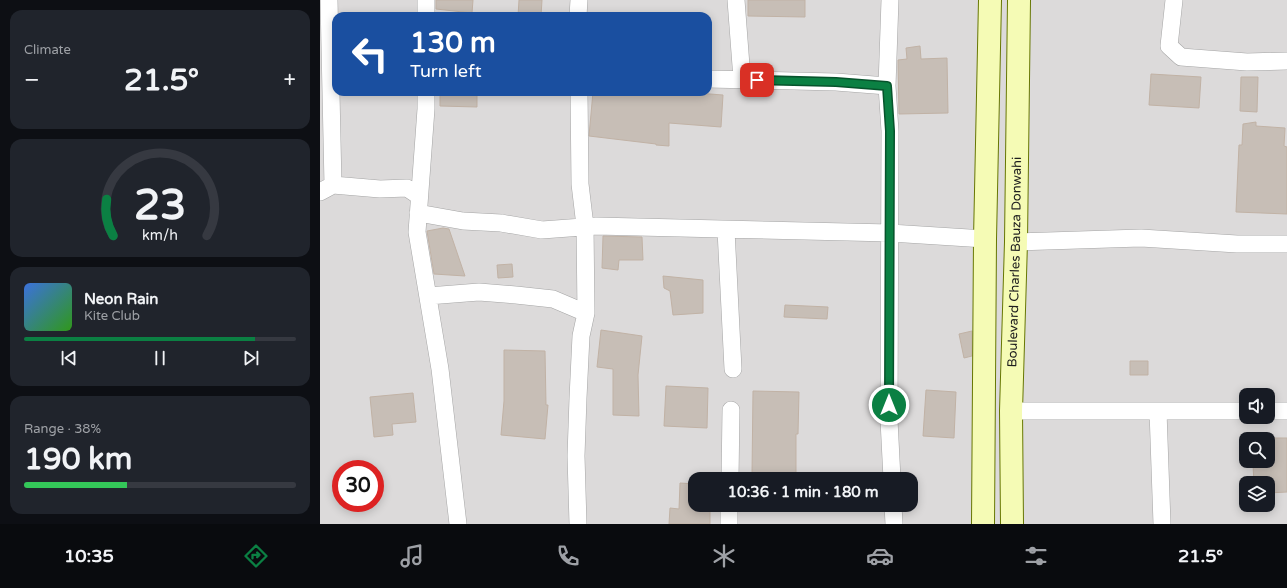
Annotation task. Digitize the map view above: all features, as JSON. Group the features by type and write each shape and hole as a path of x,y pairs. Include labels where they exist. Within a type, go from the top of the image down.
{"main road":[{"path":"983,524 985,239 990,0"},
{"name":"Boulevard Charles Bauza Donwahi","path":"1012,524 1011,411 1016,242 1019,0"}],"street":[{"path":"329,0 327,188 407,188 419,196"},
{"path":"426,0 426,12"},
{"path":"578,12 579,0"},
{"path":"736,0 742,79"},
{"path":"890,0 887,86 890,131 889,420 892,472"},
{"path":"1174,0 1169,46 1181,57 1247,62 1287,61"},
{"path":"712,79 836,82 887,86"},
{"path":"426,96 417,232 440,369 458,524"},
{"path":"578,524 576,456 578,390 581,336 586,313 585,226 580,184 579,96"},
{"path":"418,213 463,221 501,223 542,230 585,226 890,233 985,239"},
{"path":"726,230 733,369"},
{"path":"1016,242 1141,238 1237,244 1287,244"},
{"path":"428,296 479,292 516,295 553,299 586,313"},
{"path":"730,472 731,410"},
{"path":"1011,411 1239,411"},
{"path":"1158,411 1162,524"},
{"path":"1275,411 1287,411"},
{"path":"729,512 729,524"},
{"path":"893,512 894,524"}],"shaded area":[{"path":"320,0 1287,0 1287,524 320,524"}],"building":[{"path":"436,0 473,0 472,12 436,9"},
{"path":"519,0 542,0 541,12 518,12"},
{"path":"748,0 805,0 805,17 748,16"},
{"path":"920,46 921,59 947,58 948,113 899,114 898,60 907,59 906,48"},
{"path":"1151,74 1201,77 1199,108 1149,105"},
{"path":"1241,77 1258,77 1257,112 1240,111"},
{"path":"723,95 721,127 669,123 669,146 589,136 593,96"},
{"path":"440,96 477,96 477,107 440,106"},
{"path":"1256,122 1256,126 1285,128 1284,146 1287,147 1287,214 1236,212 1239,145 1242,145 1243,124"},
{"path":"443,228 449,229 465,276 434,274 427,231"},
{"path":"603,236 642,237 643,260 619,260 618,270 602,268"},
{"path":"512,264 513,277 498,278 497,265"},
{"path":"663,276 703,280 703,313 673,315 670,291 664,288"},
{"path":"785,305 828,307 827,319 784,317"},
{"path":"601,330 642,336 638,375 639,416 613,415 613,369 597,367"},
{"path":"972,331 972,356 964,358 959,334"},
{"path":"504,350 545,351 546,405 548,405 545,439 501,435 504,401"},
{"path":"1130,361 1148,361 1148,375 1130,375"},
{"path":"666,386 708,388 707,428 664,426"},
{"path":"926,390 956,392 954,438 923,436"},
{"path":"753,391 799,392 798,434 796,434 796,472 752,472"},
{"path":"413,393 416,422 392,424 393,435 374,437 370,397"},
{"path":"1275,438 1287,438 1287,492 1275,493 1275,476 1254,476 1253,468 1275,468"},
{"path":"680,483 688,484 688,512 710,512 710,524 669,524 670,508 679,509"}],"route":[{"path":"757,80 836,82 887,86 890,131 889,405"}]}
